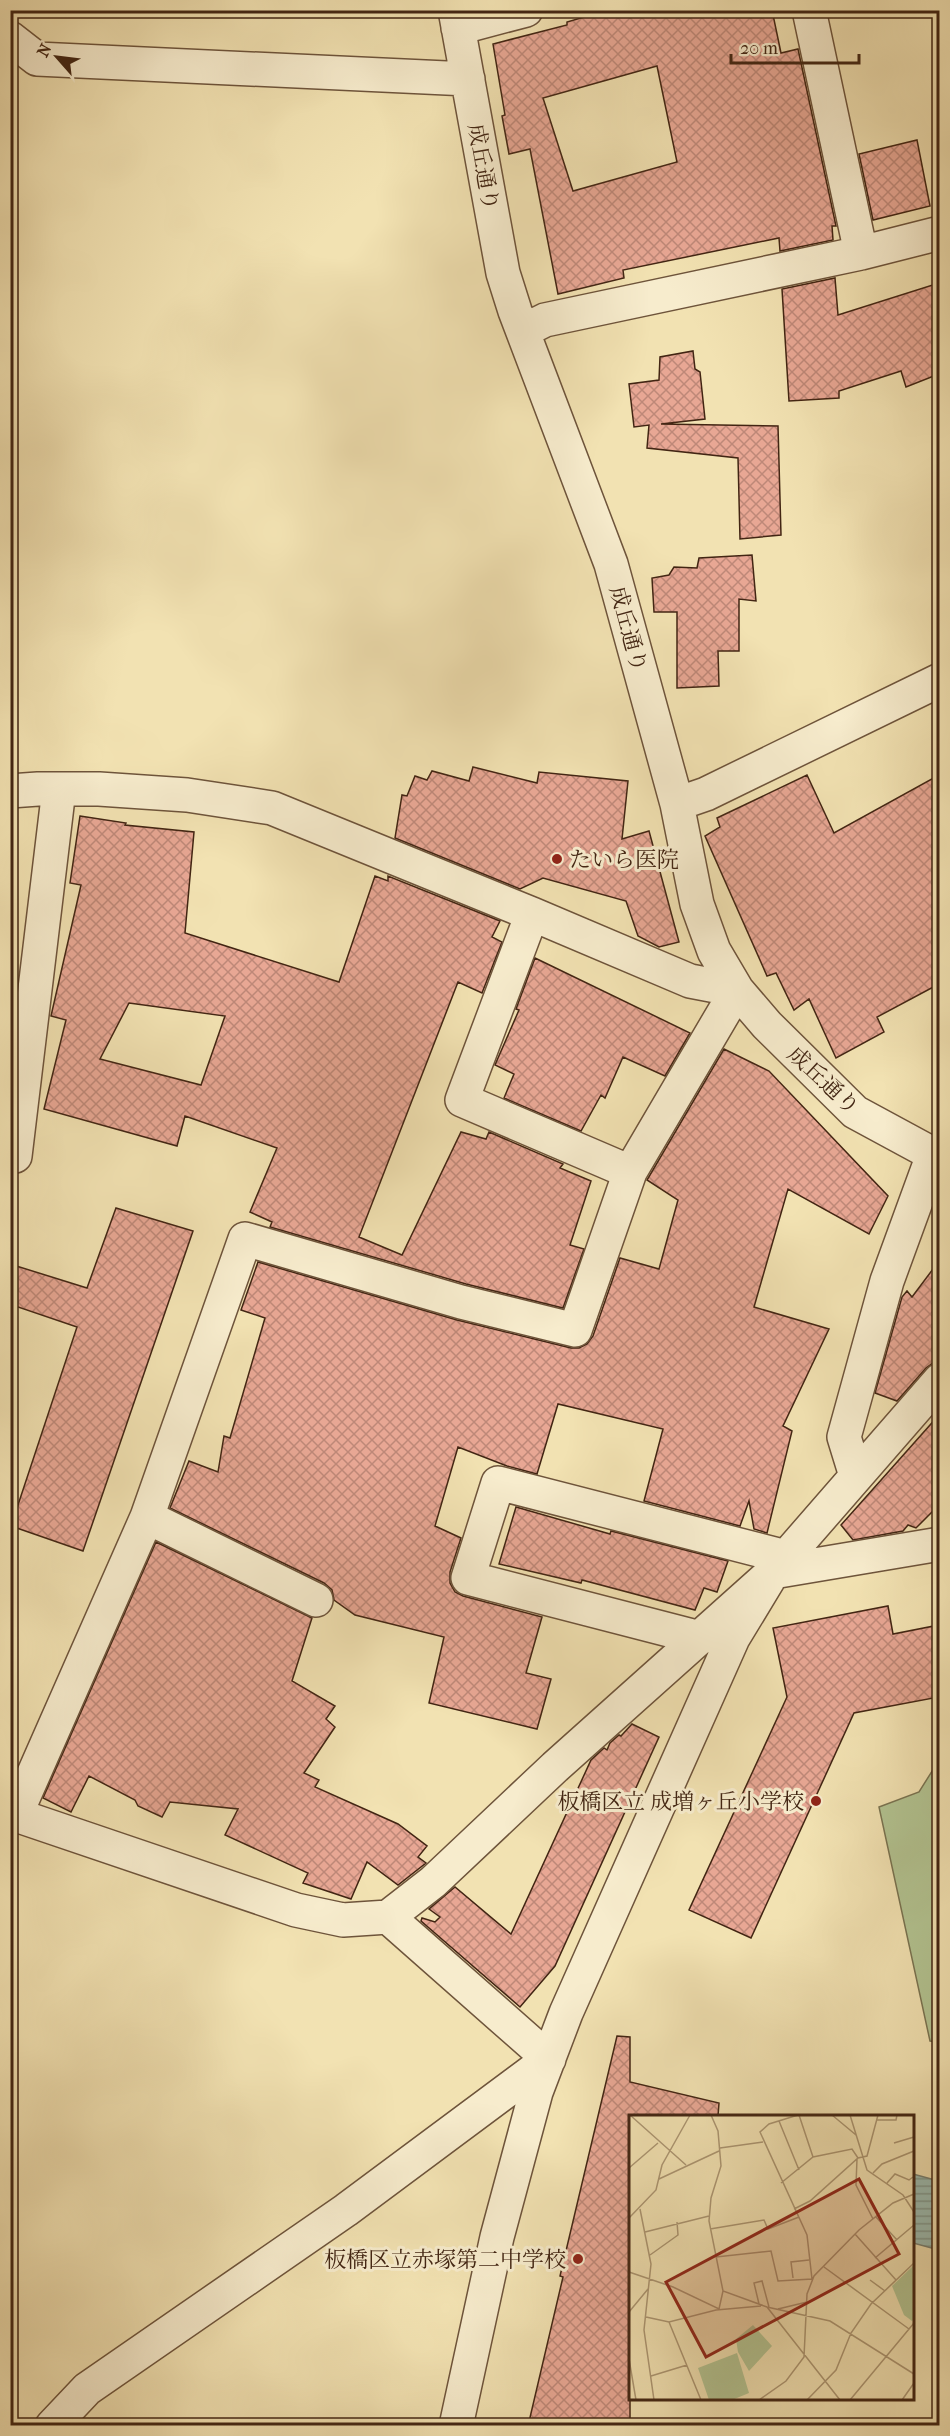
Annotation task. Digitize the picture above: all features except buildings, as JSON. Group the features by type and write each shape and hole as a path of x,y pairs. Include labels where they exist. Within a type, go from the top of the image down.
{"street":[{"path":"456,19 526,10"},
{"path":"808,10 861,253"},
{"name":"成丘通り","path":"456,19 503,273 611,564 677,804 697,904 714,951 737,990 767,1025 855,1113 936,1157"},
{"path":"10,38 37,59 468,79"},
{"path":"523,331 545,320 861,253 939,233"},
{"path":"677,804 706,794 939,680"},
{"path":"10,1156 15,1156 59,789"},
{"path":"10,791 99,789 187,795 272,808 690,981 737,990 630,1172 575,1329 461,1302 244,1239 147,1517 13,1814 296,1910 343,1920 388,1917 433,1882 555,1767 780,1564 939,1380"},
{"path":"532,914 462,1100 630,1172"},
{"path":"856,1476 844,1437 887,1281 936,1157"},
{"path":"700,1638 468,1578 498,1483 780,1564 939,1544"},
{"path":"147,1517 316,1600"},
{"path":"456,2426 497,2237 536,2092 566,2013 734,1638 780,1564"},
{"path":"388,1917 549,2059"},
{"path":"52,2426 87,2388 346,2210 549,2059"}],"green space":[{"path":"939,1760 939,2042 930,2041 879,1807 919,1792"}],"water":[{"path":"914,2174 939,2181 939,2250 914,2243"}],"place":[{"name":"たいら医院","path":"557,859"},
{"name":"板橋区立 成増ヶ丘小学校","path":"816,1801"},
{"name":"板橋区立赤塚第二中学校","path":"578,2259"}]}
